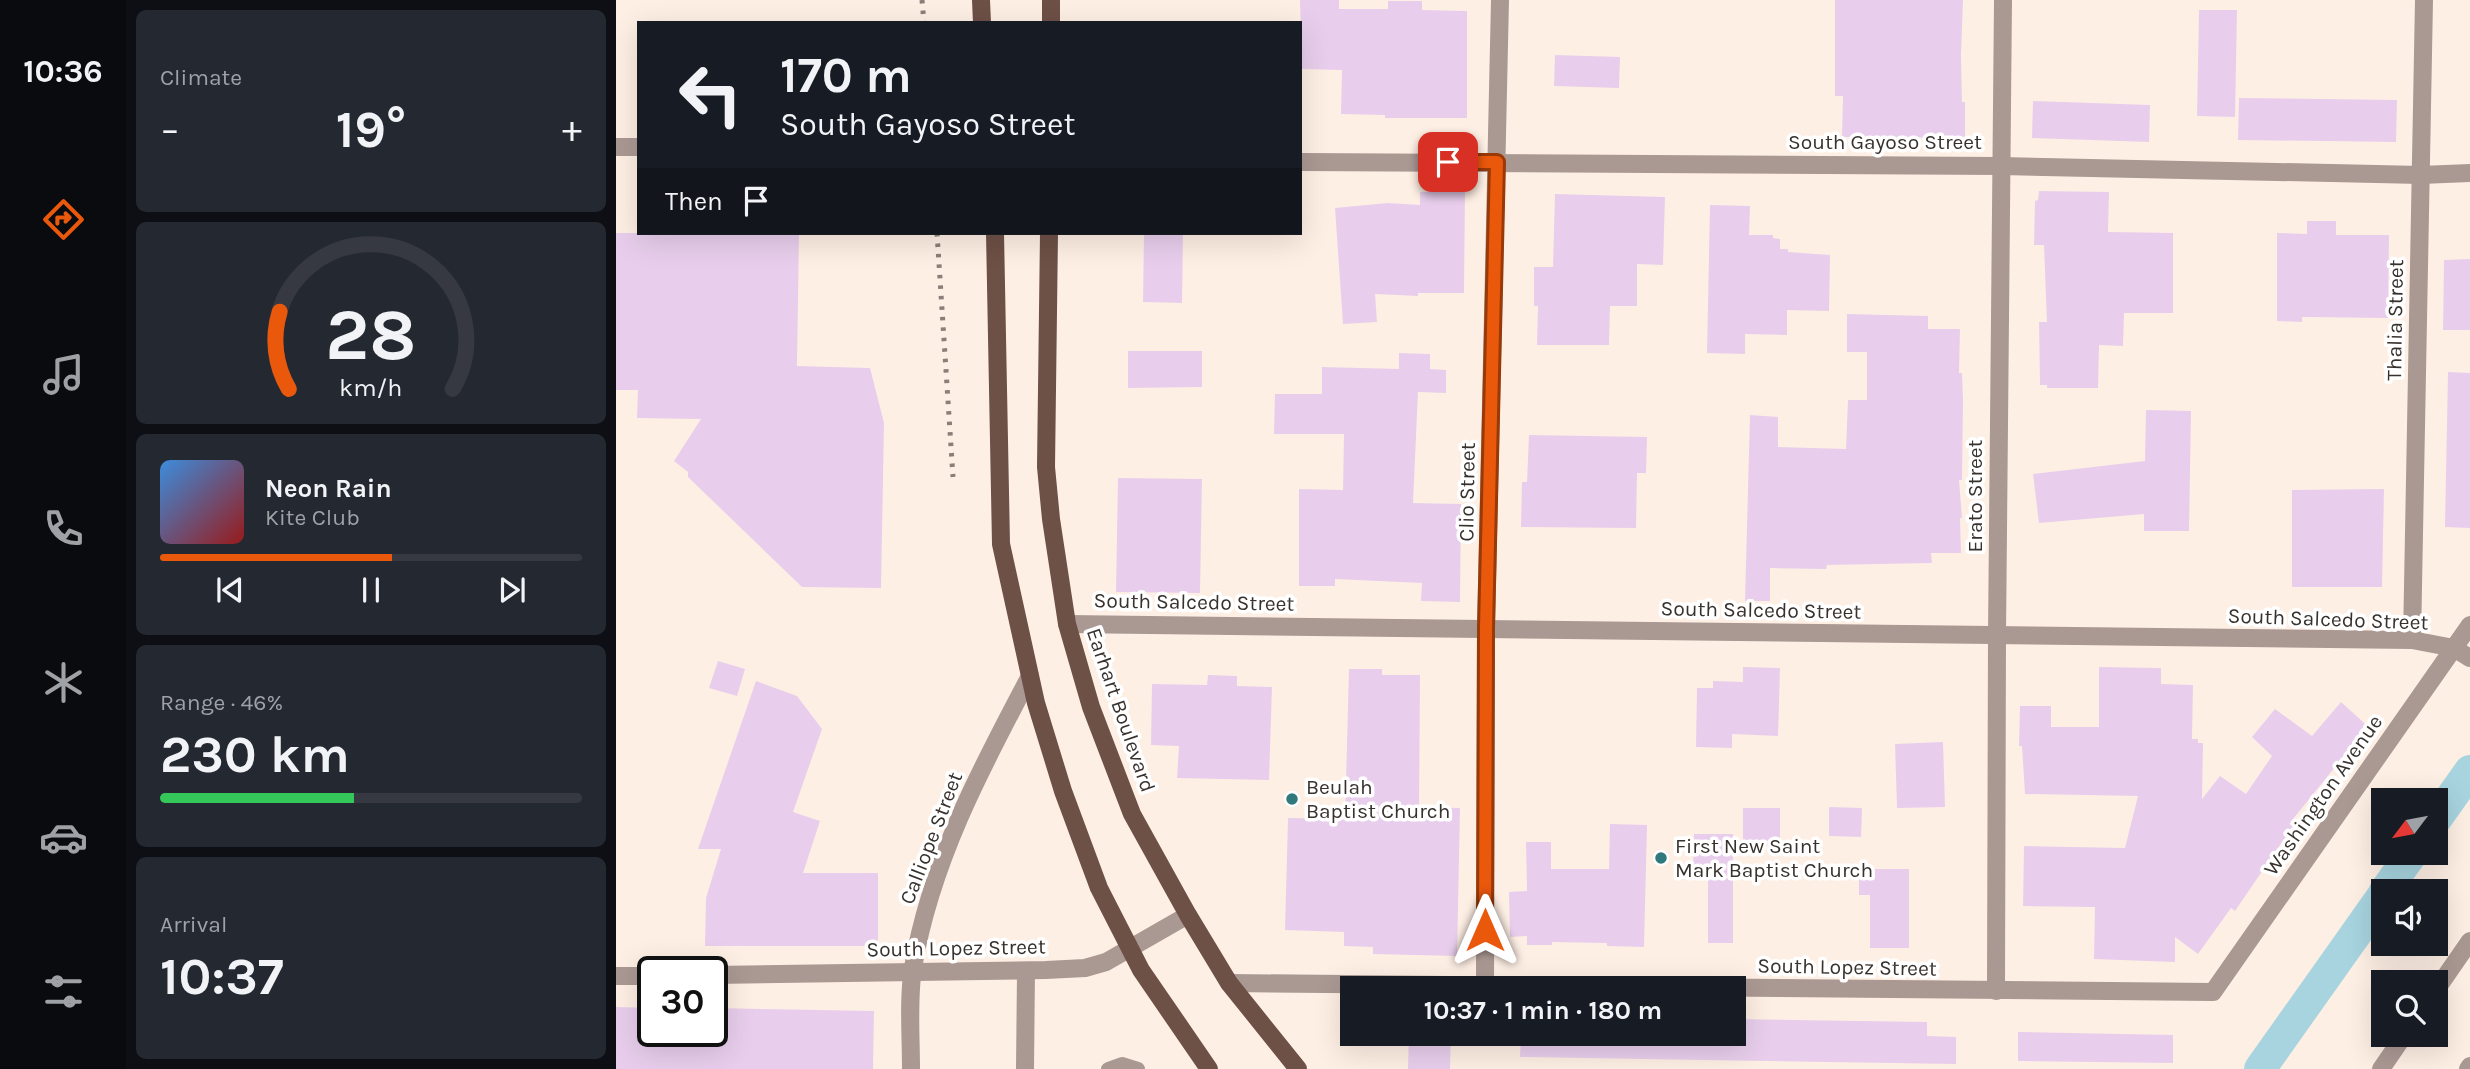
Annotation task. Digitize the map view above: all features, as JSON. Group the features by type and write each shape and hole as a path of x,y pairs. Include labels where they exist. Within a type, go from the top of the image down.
{"main road":[{"path":"981,0 982,21"},
{"path":"1051,0 1051,21"},
{"path":"995,235 1002,544 1030,677 1063,791 1099,888 1157,997 1209,1069"},
{"name":"Earhart Boulevard","path":"1049,235 1046,467 1051,519 1068,624 1095,718 1132,814 1188,915 1229,983 1298,1069"}],"street":[{"name":"Clio Street","path":"1485,976 1486,628 1500,0"},
{"name":"Erato Street","path":"1996,991 2003,0"},
{"name":"Thalia Street","path":"2412,640 2424,0"},
{"path":"616,147 637,147"},
{"name":"South Gayoso Street","path":"1302,162 2001,166 2421,175 2470,173"},
{"name":"South Salcedo Street","path":"1068,624 2412,640 2454,648"},
{"name":"Washington Avenue","path":"2213,992 2470,625"},
{"path":"2454,648 2470,658"},
{"name":"Calliope Street","path":"911,1069 912,970 935,881 989,753 1030,677"},
{"name":"South Lopez Street","path":"728,975 1085,968 1106,962 1188,915"},
{"path":"2448,973 2470,941"},
{"path":"1025,1069 1026,971"},
{"path":"616,976 637,976"},
{"name":"South Lopez Street","path":"1229,983 1340,984"},
{"name":"South Lopez Street","path":"1746,988 2213,992"},
{"path":"2381,1069 2396,1047"}],"lane":[{"path":"1108,1069 1122,1064 1138,1069"}],"building":[{"path":"1300,0 1339,0 1339,9 1388,9 1388,1 1422,1 1422,10 1467,11 1467,118 1385,118 1385,115 1341,114 1342,70 1302,69"},
{"path":"1835,0 1963,0 1961,55 1965,138 1842,137 1843,96 1835,96"},
{"path":"2199,10 2237,10 2235,117 2197,116"},
{"path":"1555,55 1620,57 1619,88 1554,86"},
{"path":"2239,98 2397,100 2396,142 2238,140"},
{"path":"2033,101 2150,105 2149,142 2032,138"},
{"path":"2039,191 2109,192 2108,232 2173,233 2173,313 2124,313 2123,346 2099,345 2098,388 2047,388 2047,385 2040,385 2039,322 2047,322 2044,245 2034,245 2035,201 2038,200"},
{"path":"1420,192 1465,192 1464,293 1418,293 1418,296 1375,294 1377,322 1343,324 1335,208 1388,203 1420,205"},
{"path":"1555,194 1665,197 1663,265 1637,264 1637,306 1610,306 1609,345 1537,345 1538,306 1534,306 1534,267 1553,267"},
{"path":"1710,205 1750,206 1749,235 1773,235 1773,238 1780,239 1780,249 1788,249 1788,252 1830,255 1829,311 1787,310 1787,335 1745,334 1745,354 1707,353"},
{"path":"2307,221 2336,221 2336,235 2389,235 2388,318 2302,317 2302,322 2277,321 2277,233 2307,234"},
{"path":"616,233 799,235 797,366 870,368 884,423 881,588 802,587 674,461 701,419 637,418 638,390 616,390"},
{"path":"1144,235 1183,235 1182,303 1143,302"},
{"path":"2470,259 2470,330 2443,330 2444,260"},
{"path":"1847,314 1928,316 1928,329 1960,329 1959,373 1962,373 1963,400 1962,480 1959,480 1961,553 1931,553 1932,563 1827,565 1826,569 1770,568 1770,601 1745,601 1750,415 1778,417 1778,447 1846,449 1848,400 1867,400 1867,352 1847,352"},
{"path":"1128,351 1202,351 1202,387 1128,388"},
{"path":"1399,353 1430,354 1430,369 1446,370 1446,393 1418,392 1413,503 1461,504 1460,602 1421,601 1422,583 1335,579 1335,586 1299,586 1299,489 1343,490 1344,434 1274,434 1275,394 1322,394 1322,367 1399,369"},
{"path":"2448,372 2470,373 2470,528 2445,527"},
{"path":"2146,410 2191,411 2189,531 2144,531 2144,514 2039,523 2033,474 2145,461"},
{"path":"1529,435 1647,437 1646,473 1637,473 1636,528 1521,527 1522,482 1527,482"},
{"path":"1118,478 1202,479 1200,593 1116,592"},
{"path":"2384,489 2382,587 2292,587 2292,490"},
{"path":"718,661 745,669 737,696 709,688"},
{"path":"1743,667 1780,668 1778,736 1732,734 1732,748 1696,747 1697,688 1713,688 1713,681 1743,682"},
{"path":"2099,667 2161,668 2161,684 2193,685 2192,739 2203,743 2202,799 2220,776 2246,794 2272,756 2252,737 2275,709 2312,736 2341,702 2372,730 2346,758 2344,756 2289,824 2293,826 2235,911 2231,908 2198,954 2175,937 2175,962 2094,959 2095,907 2023,906 2024,846 2125,848 2138,796 2025,794 2022,746 2019,746 2020,706 2051,706 2051,727 2099,727"},
{"path":"1349,669 1382,669 1382,675 1420,675 1419,807 1460,808 1457,956 1373,954 1373,947 1344,946 1344,932 1285,930 1288,818 1345,819"},
{"path":"1208,675 1237,676 1237,686 1272,687 1269,780 1177,778 1179,746 1151,745 1152,684 1207,685"},
{"path":"756,681 797,696 822,729 793,812 820,821 803,873 878,873 878,946 705,946 706,898 721,849 698,849"},
{"path":"1943,742 1945,807 1897,808 1895,744"},
{"path":"1829,807 1862,808 1861,837 1829,836"},
{"path":"1743,808 1780,808 1780,846 1743,845"},
{"path":"1610,824 1647,825 1644,947 1552,942 1552,945 1527,945 1527,936 1510,937 1509,892 1527,891 1526,842 1551,842 1551,869 1609,869"},
{"path":"1694,834 1733,834 1733,943 1708,943 1708,872 1693,872"},
{"path":"1859,869 1909,869 1909,948 1870,948 1870,895 1859,895"},
{"path":"616,1007 637,1008 637,1047 728,1047 728,1008 874,1011 873,1069 616,1069"},
{"path":"1746,1019 1927,1022 1927,1036 1956,1037 1956,1064 1520,1057 1520,1046 1746,1046"},
{"path":"2018,1032 2173,1035 2173,1063 2018,1061"},
{"path":"1409,1046 1451,1046 1450,1069 1408,1069"}],"waterway":[{"path":"2448,802 2470,771"},
{"path":"2394,879 2404,865"},
{"path":"2260,1069 2371,912"}],"railway":[{"path":"922,0 924,21"},
{"path":"937,235 953,477"}],"place":[{"name":"Beulah Baptist Church","path":"1292,799"},
{"name":"First New Saint Mark Baptist Church","path":"1661,858"}],"route":[{"path":"1448,162 1497,162 1486,628 1485,930"}]}
